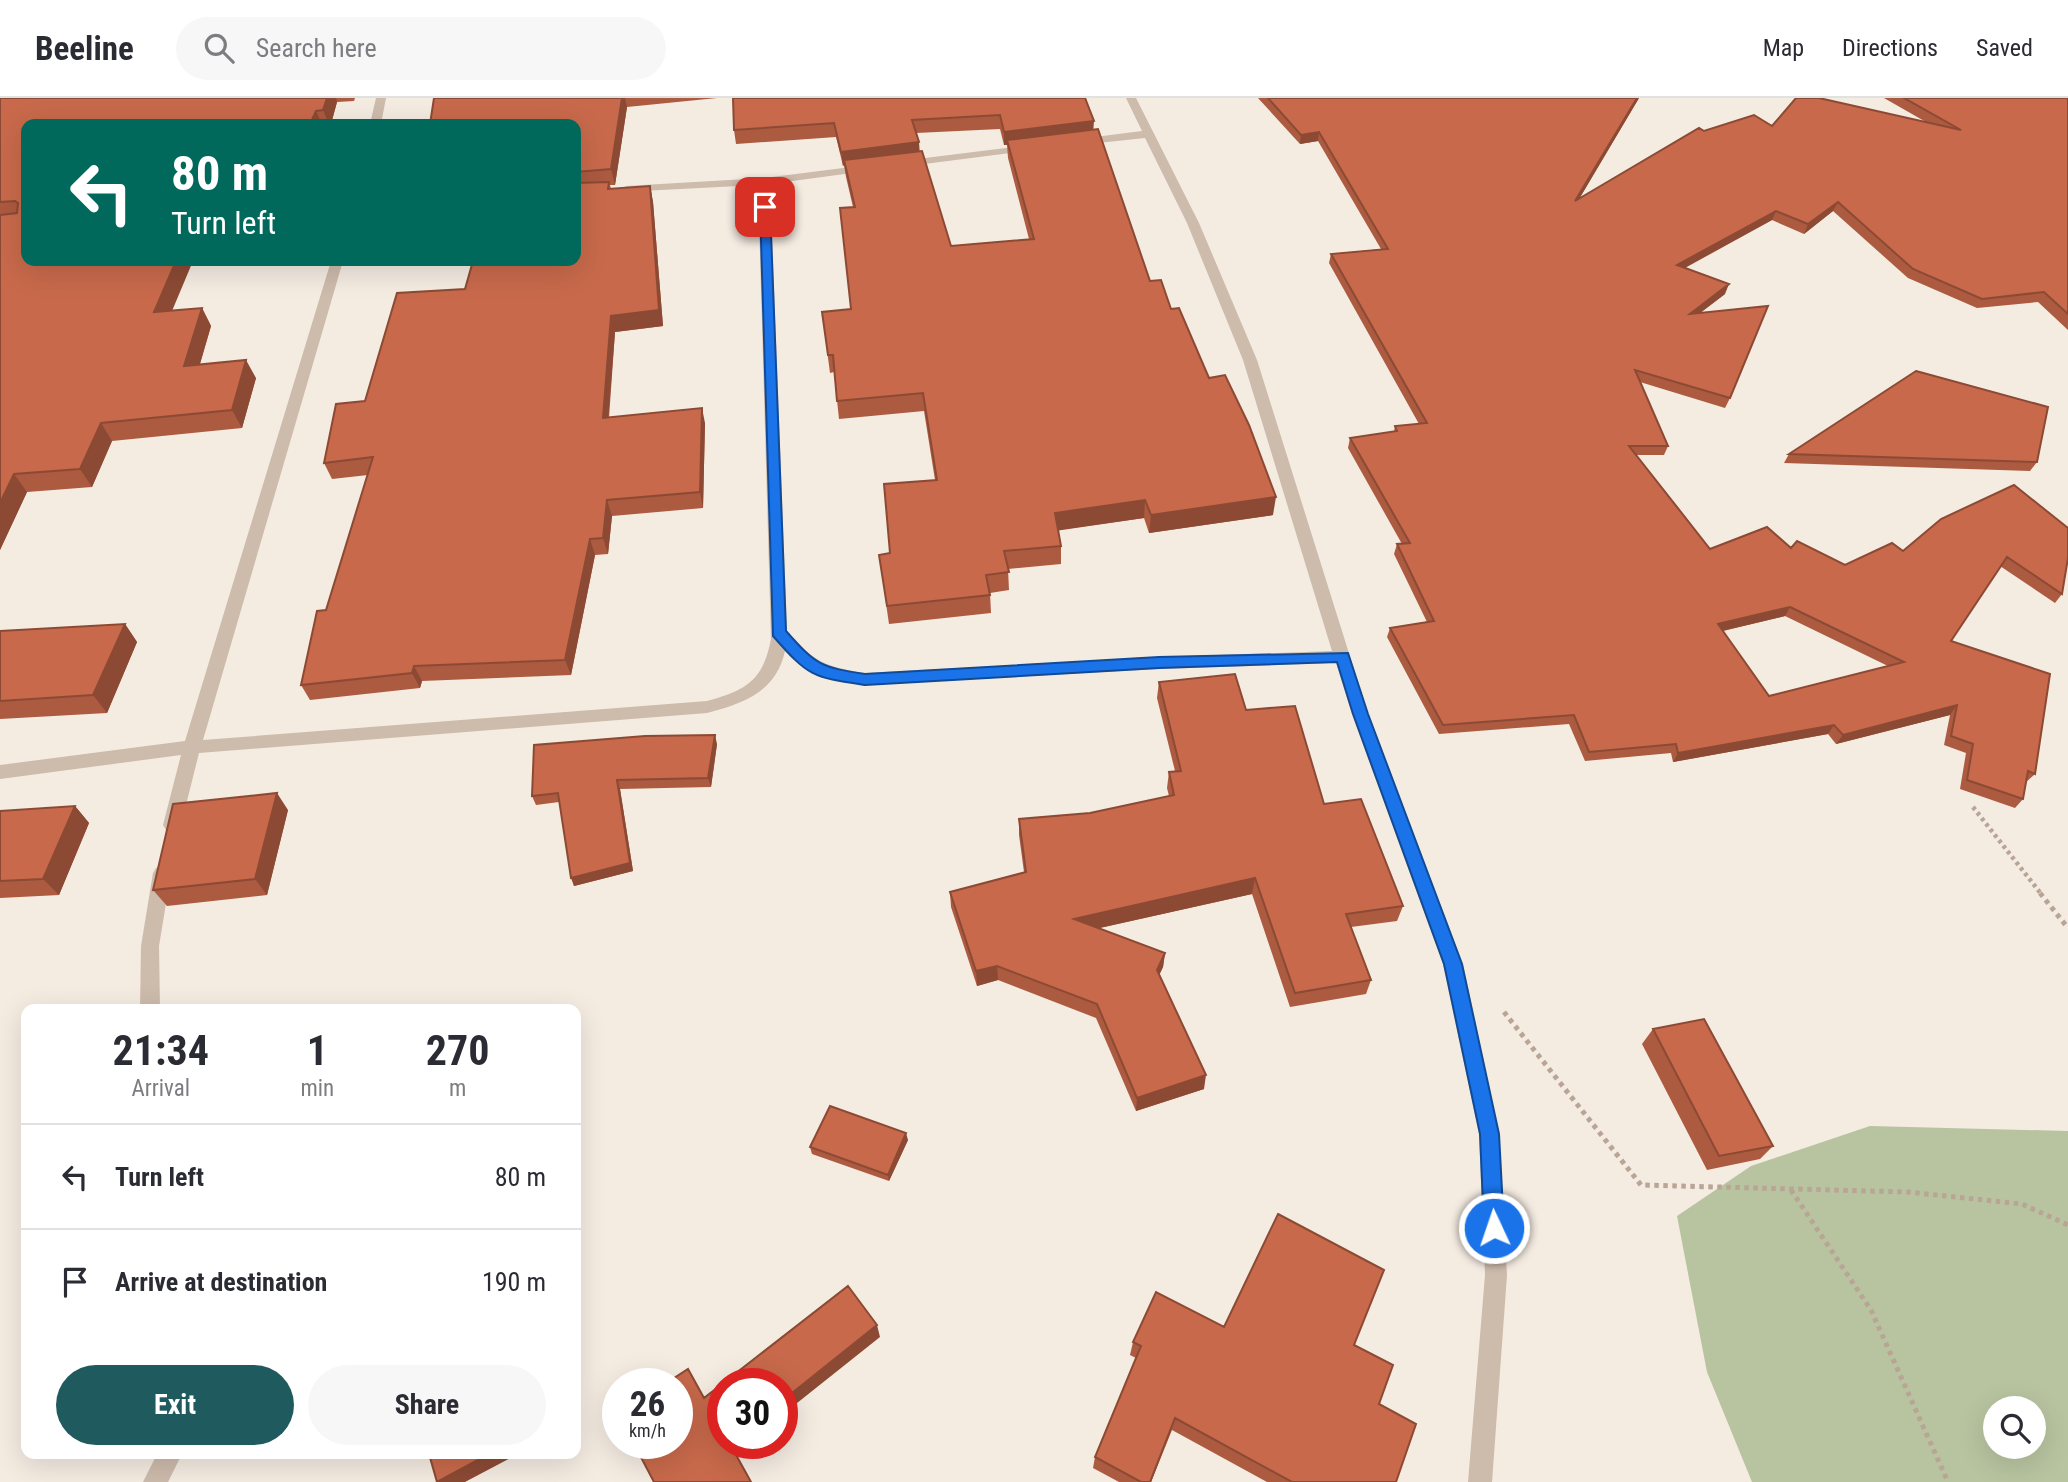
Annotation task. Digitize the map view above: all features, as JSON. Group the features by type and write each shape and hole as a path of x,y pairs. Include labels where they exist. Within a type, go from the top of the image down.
{"street":[{"path":"376,119 381,98"},
{"path":"1131,98 1193,223 1250,360 1360,714 1453,964 1489,1134 1496,1275 1480,1482"},
{"path":"1066,144 1148,134"},
{"path":"888,166 1038,147"},
{"path":"616,191 764,181 874,167"},
{"path":"0,772 192,747 707,706 742,696 768,677 777,656 779,632 764,181"},
{"path":"150,1004 149,946 154,909 192,747 336,266"},
{"path":"779,632 806,664 824,673 865,679 1159,663 1343,657"},
{"path":"155,1482 167,1459"}],"path":[{"path":"1973,807 2068,928"},
{"path":"1502,1009 1641,1185 1908,1192 2022,1204 2068,1224"},
{"path":"1790,1189 1871,1310 1948,1482"}],"green space":[{"path":"1870,1126 2068,1131 2068,1482 1752,1482 1707,1372 1677,1216 1751,1166"}],"building":[{"path":"0,98 327,98 323,110 316,111 312,119 21,119 21,266 174,266 154,312 202,308 184,366 246,360 232,410 101,423 80,469 14,474 0,503 0,215 17,213 18,203 0,202"},
{"path":"434,98 622,98 611,169 581,172 581,119 431,119"},
{"path":"733,98 1085,98 1094,121 1004,132 1000,115 912,120 919,142 841,152 834,123 734,130"},
{"path":"1268,98 1637,98 1575,201 1699,128 1704,131 1754,115 1772,126 1796,98 1819,98 1961,130 1904,98 2068,98 2068,314 2044,292 1982,299 1913,269 1838,202 1808,224 1776,211 1677,265 1729,284 1690,314 1768,306 1730,398 1635,370 1668,446 1629,446 1710,549 1767,527 1791,548 1797,541 1845,565 1892,543 1903,551 1941,519 2014,485 2068,528 2068,558 2062,594 2007,557 1951,641 2050,674 2035,774 2028,771 2023,799 1967,780 1973,744 1951,736 1957,705 1843,735 1834,725 1678,753 1676,744 1589,752 1574,715 1443,725 1390,628 1434,621 1397,544 1410,543 1350,438 1397,431 1395,426 1427,423 1331,254 1388,249 1319,132 1301,135","holes":["1790,607 1904,662 1769,696 1718,624"]},
{"path":"1098,129 1150,281 1161,280 1171,309 1179,308 1209,378 1225,375 1249,425 1276,497 1151,515 1145,500 1055,513 1061,546 1004,551 1009,572 986,575 990,595 887,606 879,555 890,553 884,484 937,480 923,393 837,401 833,355 828,355 822,312 851,309 840,208 855,207 844,160 922,151 951,246 1034,239 1007,140"},
{"path":"609,182 608,189 650,186 659,310 611,316 603,418 702,408 700,492 607,500 603,538 590,539 565,660 414,666 412,673 301,685 317,611 326,610 373,457 324,463 336,404 365,401 397,293 465,289 472,266 581,266 581,183"},
{"path":"1916,371 2048,407 2037,462 1789,454"},
{"path":"125,624 93,695 0,701 0,631"},
{"path":"1235,674 1246,710 1295,706 1324,804 1361,799 1403,906 1346,914 1371,980 1295,993 1255,878 1074,919 1165,953 1157,970 1206,1075 1137,1098 1097,1004 997,966 976,971 950,892 1026,872 1019,819 1090,813 1174,795 1169,772 1181,771 1159,682"},
{"path":"715,735 708,778 617,780 630,863 571,878 558,793 532,796 534,745 645,736"},
{"path":"277,793 255,879 153,890 173,804"},
{"path":"75,806 43,879 0,881 0,811"},
{"path":"1704,1019 1773,1146 1719,1156 1653,1029"},
{"path":"830,1106 906,1133 888,1175 810,1147"},
{"path":"1278,1214 1384,1270 1354,1345 1393,1365 1379,1404 1416,1424 1396,1482 1292,1482 1175,1418 1150,1482 1141,1482 1095,1457 1141,1346 1133,1342 1156,1292 1224,1327"},
{"path":"848,1286 877,1325 798,1388 798,1368 743,1368"},
{"path":"693,1378 704,1398 707,1396 707,1459 738,1459 751,1482 654,1482 642,1459 693,1459"},
{"path":"430,1459 480,1459 437,1482"}],"route":[{"path":"765,207 779,632 806,664 824,673 865,679 1159,663 1343,657 1360,714 1453,964 1489,1134 1494,1228"}]}
